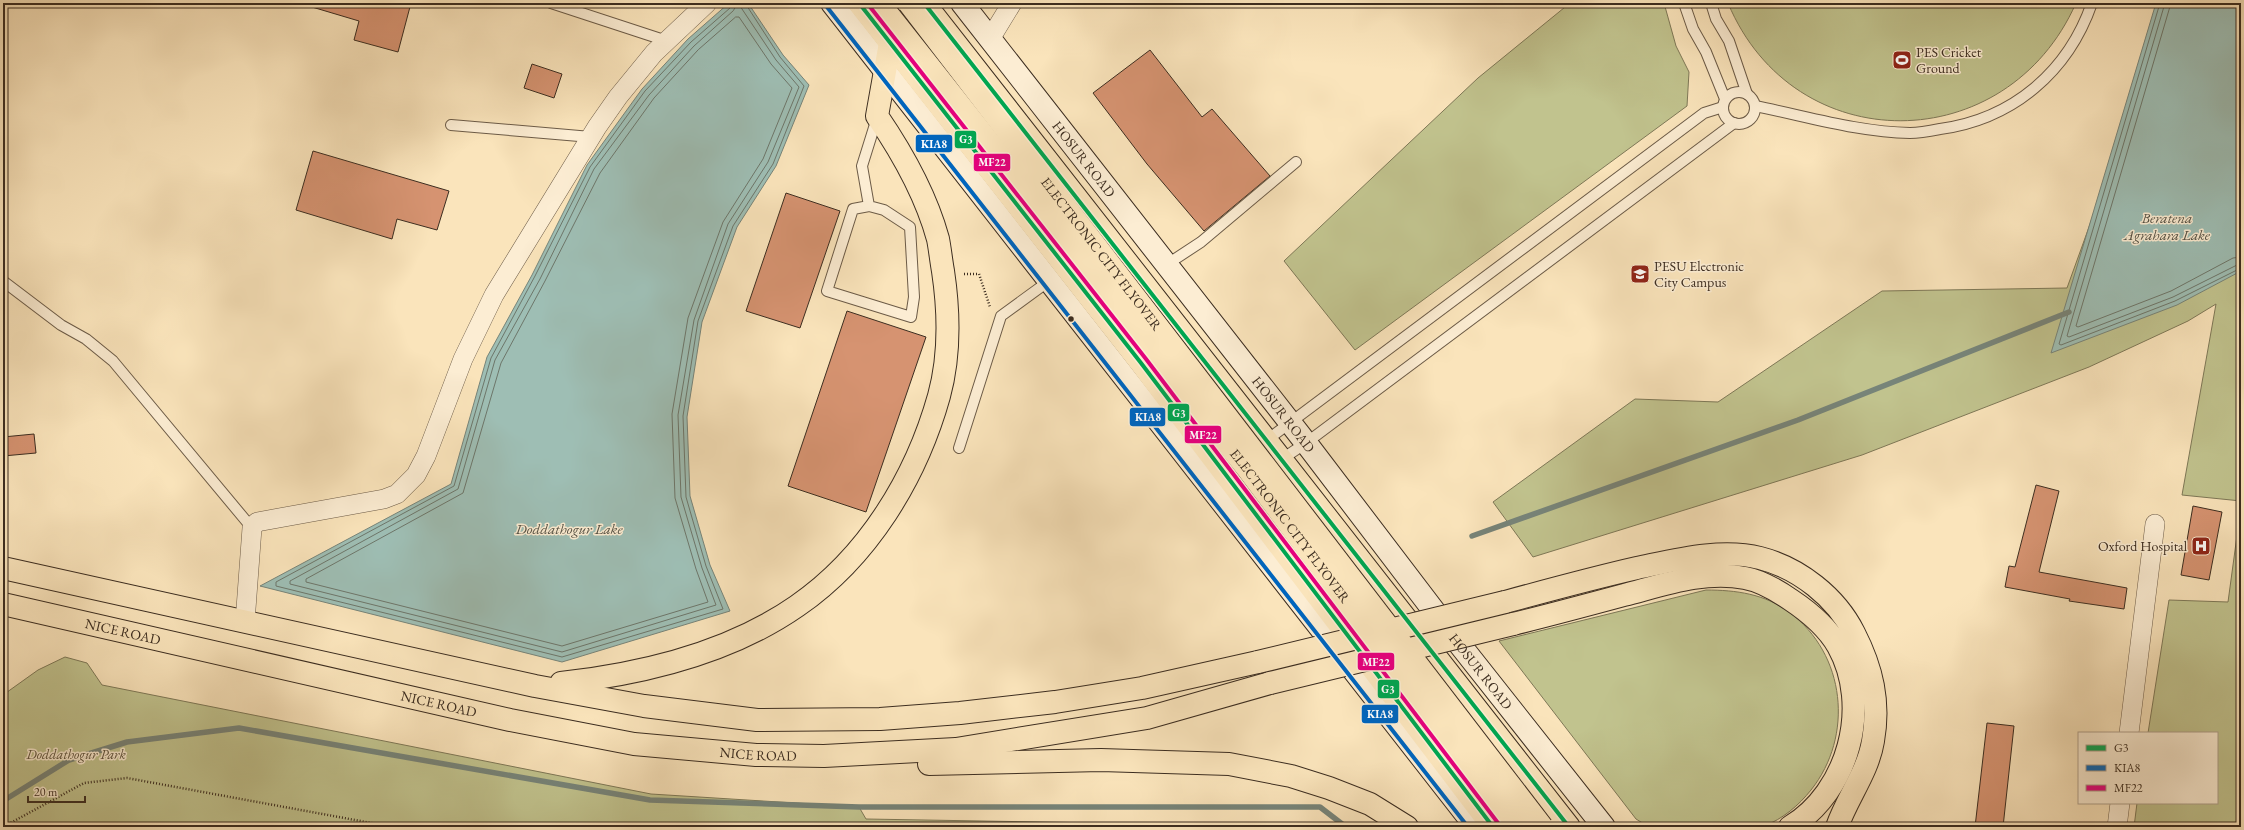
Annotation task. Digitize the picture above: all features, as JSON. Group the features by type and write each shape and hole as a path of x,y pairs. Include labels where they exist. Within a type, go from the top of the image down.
{"highway":[{"path":"859,3 1141,363 1493,827"},
{"name":"ELECTRONIC CITY FLYOVER","path":"879,3 1247,468 1517,827"},
{"name":"ELECTRONIC CITY FLYOVER","path":"909,3 1542,827"},
{"name":"HOSUR ROAD","path":"924,3 1569,827"},
{"path":"536,686 610,678 659,666 698,655 764,626 797,606 833,576 863,544 893,504 914,463 939,394 946,350 947,299 938,239 915,178 877,116 890,43"},
{"path":"3,568 536,686 644,706 757,720 880,719 1054,702 1142,688 1258,662 1613,574 1705,556 1760,558 1790,570 1812,584 1832,600 1850,624 1871,672 1876,696 1873,742 1866,764 1837,827"},
{"path":"881,754 956,749 1070,732 1147,718 1270,683 1513,624 1682,580 1717,575 1746,578 1775,589 1799,605 1821,623 1838,646 1846,667 1852,696 1852,727 1848,752 1826,796 1806,818 1790,827"},
{"name":"NICE ROAD","path":"3,604 503,718 634,744 756,755 881,754"},
{"path":"881,754 932,765 1101,760 1228,764 1290,776 1329,788 1370,804 1407,827"}],"street":[{"path":"245,622 252,528 257,522 384,498 397,494 416,475 426,456 463,359 494,295 591,137 618,97 654,53 707,3"},
{"path":"832,3 1476,827"},
{"name":"HOSUR ROAD","path":"962,3 1306,443 1453,636 1604,827"},
{"path":"990,39 1012,3"},
{"path":"2129,732 2156,524"},
{"path":"2117,827 2120,804"}],"lane":[{"path":"551,3 667,41"},
{"path":"1684,3 1693,29 1706,52 1724,103 1726,117 1734,123 1739,124 1753,117 1755,106 1754,101 1747,94 1729,41 1716,19 1711,3"},
{"path":"1755,106 1878,131 1912,133 1973,122 2008,107 2040,85 2056,68 2074,43 2085,22 2092,3"},
{"path":"1267,440 1704,113 1724,103 1736,92 1747,94"},
{"path":"869,206 862,166 877,116"},
{"path":"1282,459 1306,443 1734,123"},
{"path":"451,125 591,137"},
{"path":"1166,265 1201,242 1296,162"},
{"path":"869,206 884,210 910,227 914,297 911,317 827,291 854,208 869,206"},
{"path":"3,281 61,325 86,339 114,361 252,528"},
{"path":"959,448 1001,316 1049,281"}],"path":[{"path":"963,274 979,274 988,306 1001,316"},
{"path":"3,827 84,783 127,778 392,827"}],"green space":[{"path":"1570,3 1664,3 1676,46 1689,72 1687,106 1355,350 1284,261 1478,78"},
{"name":"PES Cricket Ground","path":"1728,3 2076,3 2044,54 2002,91 1953,113 1901,121 1849,114 1801,92 1759,55"},
{"path":"2170,3 2241,3 2241,501 2182,495 2216,304 2188,321 2089,367 1862,455 1533,557 1493,502 1635,399 1718,402 1882,291 2067,288"},
{"path":"2241,506 2241,827 2134,827 2137,804 2218,804 2218,732 2148,732 2169,600 2228,602"},
{"path":"1706,590 1739,592 1760,597 1789,612 1808,629 1823,650 1832,673 1838,696 1838,721 1834,745 1825,769 1811,790 1790,811 1778,820 1761,827 1753,828 1649,827 1636,819 1499,641"},
{"name":"Doddathogur Park","path":"65,657 87,663 102,685 651,794 859,807 866,819 1330,827 3,827 3,695 38,670"}],"water":[{"name":"Doddathogur Lake","path":"729,3 748,3 783,55 809,85 776,166 737,227 702,322 687,417 690,496 710,565 730,611 562,662 260,586 451,484 487,357 532,275 587,165 642,89 688,39"},
{"name":"Beratena Agrahara Lake","path":"2156,3 2241,3 2241,271 2177,305 2051,353"}],"building":[{"path":"313,3 411,3 398,52 354,40 359,21 312,7"},
{"path":"1150,50 1202,117 1212,109 1270,176 1204,231 1147,164 1093,93"},
{"path":"532,64 562,74 554,98 524,88"},
{"path":"313,151 449,191 437,230 397,219 392,239 296,210"},
{"path":"786,193 840,211 800,328 746,311"},
{"path":"847,311 926,337 866,512 788,486"},
{"path":"34,434 36,453 3,456 3,437"},
{"path":"2036,485 2059,491 2039,572 2127,588 2124,609 2069,601 2070,599 2005,587 2009,566 2015,567"},
{"path":"2193,506 2222,512 2209,580 2181,575"},
{"path":"1987,723 2014,726 2003,827 1975,827"}],"waterway":[{"path":"1472,536 1798,420 2069,312"},
{"path":"3,801 69,760 127,742 239,728 650,800 859,807 1320,807 1346,827"}],"transit line":[{"name":"G3","path":"859,3 1141,363 1493,827"},
{"name":"MF22","path":"867,3 1146,359 1498,823"},
{"name":"G3","path":"924,3 1569,827"},
{"name":"KIA8","path":"827,7 1468,827"}],"place":[{"name":"PES Cricket Ground","path":"1902,60"},
{"name":"PESU Electronic City Campus","path":"1640,274"},
{"name":"Oxford Hospital","path":"2201,546"}]}
